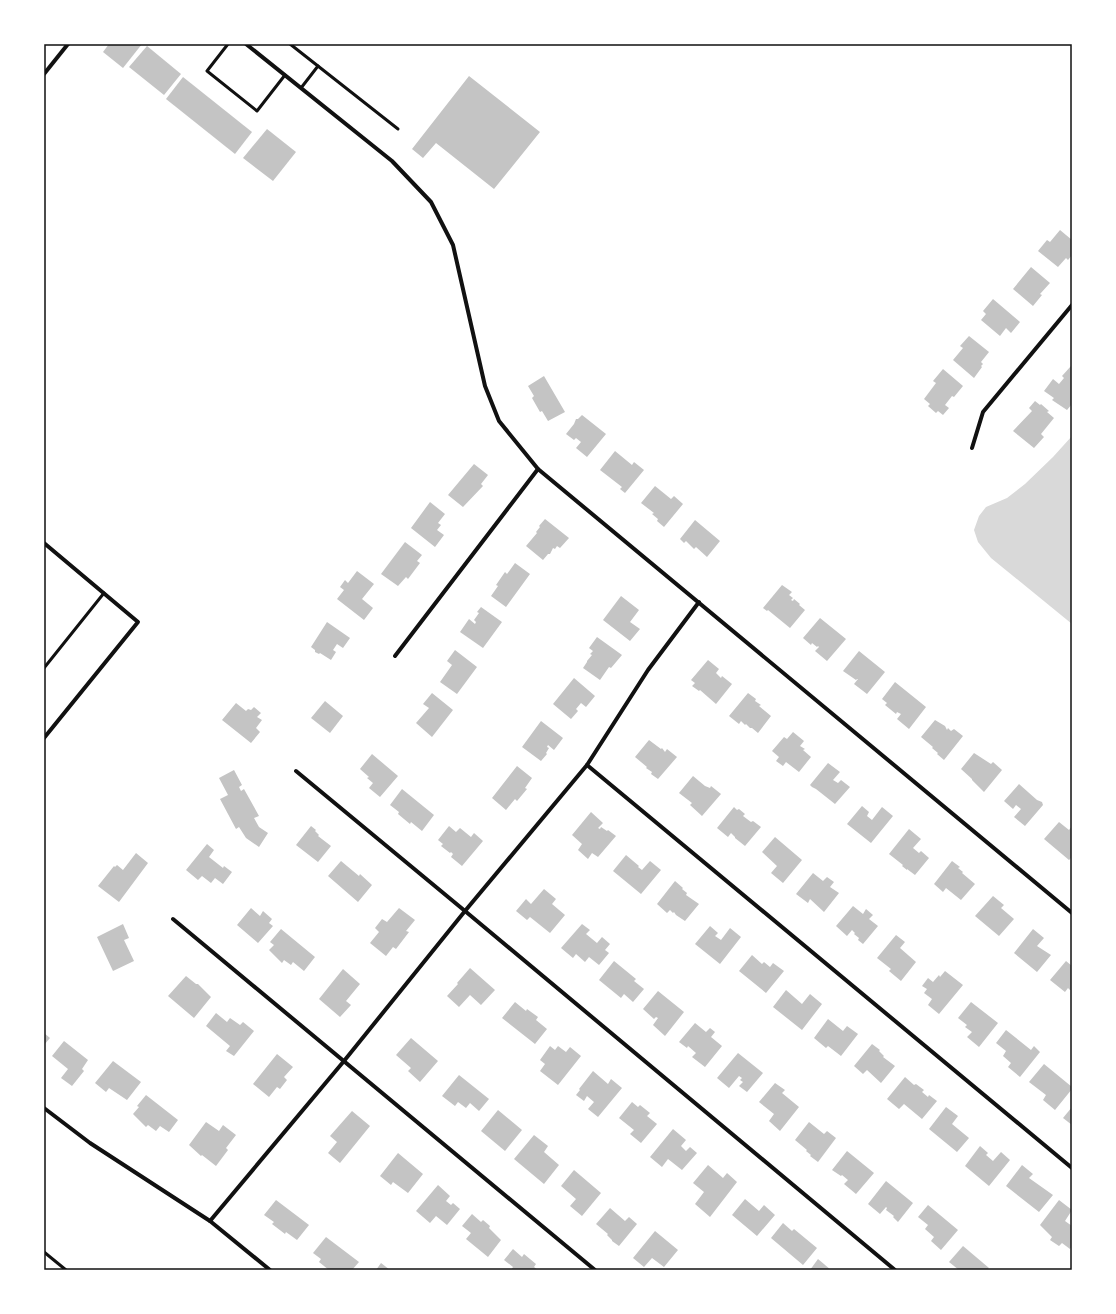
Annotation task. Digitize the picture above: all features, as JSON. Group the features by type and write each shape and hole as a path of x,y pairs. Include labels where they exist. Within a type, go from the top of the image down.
{"street":[{"path":"44,74 68,44"},
{"path":"246,44 392,161 431,202 453,245 485,386 499,420 538,469 1072,913"},
{"path":"972,448 983,412 1072,305"},
{"path":"394,656 538,469"},
{"path":"44,543 138,622 44,738"},
{"path":"210,1221 344,1061 587,765 648,670 699,602"},
{"path":"587,765 1072,1168"},
{"path":"296,771 466,911 895,1270"},
{"path":"173,919 595,1270"},
{"path":"44,1108 90,1143 210,1221 270,1270"}],"lane":[{"path":"228,44 207,71 257,111 285,75"},
{"path":"290,44 398,129"},
{"path":"301,88 318,66"},
{"path":"44,668 104,593"},
{"path":"44,1252 66,1270"}],"shaded area":[{"path":"1072,436 1072,624 991,558 978,542 974,530 979,516 986,507 1007,498 1025,484"}],"building":[{"path":"109,44 142,44 123,68 103,52"},
{"path":"147,46 181,74 164,95 129,67"},
{"path":"469,76 540,132 494,189 436,143 423,158 412,149"},
{"path":"183,77 252,132 235,154 166,99"},
{"path":"267,129 296,152 273,181 243,158"},
{"path":"1060,230 1072,240 1072,255 1068,260 1066,258 1058,267 1038,251 1047,240 1050,242"},
{"path":"1031,267 1050,283 1040,294 1042,295 1033,306 1013,289"},
{"path":"993,299 1020,322 1011,333 1006,328 1000,336 981,320 986,314 983,311"},
{"path":"969,336 989,352 981,362 983,364 981,366 982,367 974,378 953,360 963,348 960,346"},
{"path":"1071,366 1072,404 1067,410 1052,400 1054,398 1044,391 1053,379 1059,384 1064,378 1062,376"},
{"path":"943,369 963,386 945,405 949,408 943,415 938,411 936,413 928,406 930,404 924,399 936,383 933,381"},
{"path":"544,376 565,412 548,421 542,411 540,412 532,398 534,396 528,386"},
{"path":"1035,401 1049,411 1047,412 1054,418 1041,434 1044,437 1034,448 1013,431 1032,411 1029,408"},
{"path":"582,415 606,434 587,457 576,448 581,442 576,438 574,440 566,434 576,419"},
{"path":"615,451 632,465 634,462 644,470 625,493 620,489 622,487 600,470"},
{"path":"474,464 488,475 481,484 483,486 463,507 448,495"},
{"path":"655,486 671,499 674,496 683,504 664,527 652,514 654,513 641,503"},
{"path":"430,502 445,514 438,523 441,525 437,530 444,535 435,547 411,528"},
{"path":"545,519 569,538 560,548 557,546 555,549 553,548 550,554 548,554 543,560 526,546 537,533 536,532 540,527 539,526"},
{"path":"695,520 720,541 707,557 696,547 694,549 686,541 684,543 680,539"},
{"path":"405,542 422,555 417,561 420,563 408,579 406,577 398,586 381,574"},
{"path":"515,563 530,574 506,607 491,596 498,586 496,585 505,572 507,574"},
{"path":"357,571 374,584 362,599 373,608 364,620 337,599 344,590 340,587 345,580 348,583"},
{"path":"782,585 792,592 789,595 793,598 791,600 793,601 794,599 805,610 790,628 768,610 767,611 763,608"},
{"path":"621,596 639,610 630,622 640,629 630,641 603,620"},
{"path":"481,607 502,622 483,648 460,632 469,619 475,624 476,622 474,620"},
{"path":"820,618 846,639 827,661 815,651 819,647 818,646 817,647 812,643 811,645 803,638"},
{"path":"327,622 350,638 343,648 337,644 333,650 336,652 331,660 320,653 315,652 315,650 311,647"},
{"path":"597,637 622,655 611,668 609,667 600,680 583,668 592,655 590,654 593,651 589,648"},
{"path":"455,650 477,667 457,694 440,682 452,665 447,661"},
{"path":"859,651 885,672 867,694 854,684 858,679 856,680 843,671"},
{"path":"708,660 719,669 716,673 721,678 722,676 732,684 716,704 700,690 699,691 692,686 695,683 691,680"},
{"path":"574,678 595,696 586,707 581,703 576,709 578,711 571,719 553,704"},
{"path":"895,682 926,707 909,729 897,719 901,714 897,712 896,714 885,705 887,703 882,699"},
{"path":"432,693 453,710 432,737 416,723 429,708 423,704"},
{"path":"748,693 761,705 759,706 771,716 758,733 741,721 739,724 729,716"},
{"path":"325,701 343,716 330,733 311,718"},
{"path":"236,703 246,711 248,709 251,710 254,707 261,713 257,717 262,720 256,728 260,732 251,743 222,720"},
{"path":"935,720 945,726 947,730 948,728 951,731 954,729 963,736 944,760 937,754 938,753 932,748 933,747 921,737"},
{"path":"541,721 563,738 554,750 548,745 547,747 549,748 546,753 547,754 541,761 522,747"},
{"path":"793,732 804,741 800,746 805,749 803,750 811,757 799,772 786,762 783,766 776,761 779,757 772,751 784,737 787,739"},
{"path":"649,740 661,749 662,748 665,752 667,749 677,757 658,779 651,774 652,772 635,757"},
{"path":"974,753 991,764 993,762 1002,770 984,792 961,769"},
{"path":"372,754 398,776 380,797 369,788 373,783 360,769"},
{"path":"828,763 840,772 833,780 838,783 841,780 850,787 835,804 810,785"},
{"path":"517,766 532,778 525,788 527,789 517,801 515,799 506,810 492,798"},
{"path":"234,770 242,785 239,787 241,791 244,789 259,816 254,818 259,827 268,833 259,847 246,838 239,827 236,829 220,799 228,795 219,778"},
{"path":"693,776 705,786 710,788 711,786 721,794 702,816 690,805 692,803 679,793"},
{"path":"1019,784 1037,800 1042,802 1043,805 1025,826 1014,817 1021,809 1016,805 1013,809 1004,801"},
{"path":"402,789 434,815 422,831 411,822 410,824 390,805"},
{"path":"862,806 869,812 867,816 872,820 882,807 893,816 871,843 847,824"},
{"path":"734,807 745,814 743,816 751,822 753,821 761,827 745,846 731,833 728,837 717,828"},
{"path":"591,812 603,823 598,828 600,829 601,827 607,831 608,830 616,836 598,857 592,853 588,859 578,850 582,844 572,835"},
{"path":"1059,822 1069,830 1072,826 1072,857 1069,860 1044,839"},
{"path":"311,826 316,830 315,831 319,835 318,836 331,846 318,862 296,845"},
{"path":"449,826 456,832 460,828 471,837 474,833 483,841 462,866 451,857 453,854 441,846 443,844 438,840"},
{"path":"909,829 921,839 913,848 919,853 921,851 929,858 915,875 889,854"},
{"path":"775,837 802,860 783,883 771,873 777,866 762,852"},
{"path":"207,844 214,850 209,857 223,868 224,866 232,872 223,884 215,878 211,883 202,876 198,880 186,870"},
{"path":"136,853 148,863 119,902 98,886 114,866 115,867 117,865 123,870"},
{"path":"626,855 642,870 650,861 661,870 641,894 613,871"},
{"path":"341,861 359,876 360,874 372,885 358,902 328,876"},
{"path":"952,861 960,867 958,868 963,872 962,873 975,884 961,900 946,888 943,892 934,884"},
{"path":"813,873 823,881 827,877 834,882 830,887 839,893 824,912 810,899 808,903 796,894"},
{"path":"675,881 687,893 686,895 699,904 685,921 670,910 667,913 657,904"},
{"path":"544,889 556,899 552,904 565,915 550,933 530,917 527,920 516,911 526,899 531,904"},
{"path":"993,896 1004,905 1001,908 1014,919 999,936 975,916"},
{"path":"853,906 863,914 866,909 873,915 869,919 878,926 863,944 858,940 859,938 852,930 847,936 836,926"},
{"path":"251,908 260,916 263,911 272,919 269,923 273,926 258,943 237,925"},
{"path":"399,908 415,920 406,931 409,932 396,949 393,947 386,956 370,943 379,932 375,928 382,919 387,922"},
{"path":"123,924 129,938 124,940 134,961 113,971 97,937"},
{"path":"582,924 590,930 586,934 597,943 602,937 610,944 605,950 609,953 599,965 589,957 585,962 576,954 573,958 561,948"},
{"path":"710,926 718,933 715,936 721,940 730,928 741,937 720,964 695,944"},
{"path":"281,929 315,957 304,971 293,962 291,965 284,960 282,963 269,950 274,945 270,942"},
{"path":"1033,929 1044,938 1037,946 1051,955 1037,972 1014,953"},
{"path":"896,935 905,942 900,948 916,962 901,981 889,971 891,969 877,958"},
{"path":"752,955 762,964 764,962 770,967 773,963 784,971 766,993 739,971"},
{"path":"614,961 636,979 634,981 644,989 633,1002 624,994 621,998 599,980"},
{"path":"1066,961 1072,966 1072,990 1068,988 1065,992 1050,980"},
{"path":"470,968 495,990 481,1005 470,995 459,1007 447,996"},
{"path":"343,969 360,984 346,1001 351,1005 340,1017 319,999"},
{"path":"945,971 963,985 939,1014 928,1005 932,999 924,993 927,989 922,986 928,978 933,982"},
{"path":"186,976 198,984 211,997 194,1018 168,996"},
{"path":"786,990 802,1004 810,994 822,1004 802,1030 773,1007"},
{"path":"658,991 684,1012 665,1036 653,1025 658,1018 656,1017 654,1019 643,1009"},
{"path":"515,1002 526,1011 527,1009 538,1017 536,1020 547,1029 535,1044 502,1018"},
{"path":"971,1002 998,1023 979,1047 967,1037 972,1032 965,1027 967,1025 958,1018"},
{"path":"216,1013 227,1022 230,1018 240,1025 243,1022 254,1031 234,1056 226,1051 230,1046 206,1026"},
{"path":"828,1019 843,1031 847,1026 858,1034 841,1056 828,1046 826,1048 814,1038"},
{"path":"695,1023 706,1032 710,1028 715,1032 711,1037 722,1046 705,1067 692,1057 696,1053 688,1046 687,1048 679,1042"},
{"path":"1006,1030 1031,1050 1034,1046 1040,1052 1020,1077 1008,1067 1011,1063 1003,1056 1006,1051 996,1043"},
{"path":"44,1033 50,1038 44,1045"},
{"path":"411,1038 438,1061 420,1082 408,1071 411,1068 396,1055"},
{"path":"64,1041 88,1060 82,1069 84,1071 72,1086 61,1078 68,1069 52,1056"},
{"path":"872,1044 880,1050 879,1051 884,1056 883,1057 895,1066 881,1083 867,1070 863,1074 854,1066"},
{"path":"550,1046 555,1050 558,1046 566,1052 570,1047 581,1056 558,1085 540,1071 545,1064 540,1060"},
{"path":"738,1053 763,1073 747,1092 739,1086 743,1082 740,1080 742,1078 739,1076 729,1088 717,1078"},
{"path":"277,1054 293,1067 284,1077 287,1080 280,1089 277,1087 269,1097 253,1084"},
{"path":"113,1061 141,1082 127,1100 109,1088 106,1092 95,1083"},
{"path":"1044,1064 1072,1087 1055,1110 1043,1100 1046,1095 1029,1082"},
{"path":"593,1071 608,1084 611,1079 622,1088 598,1117 588,1109 594,1102 587,1096 584,1101 576,1095"},
{"path":"459,1075 489,1099 479,1111 470,1103 466,1108 458,1102 455,1106 442,1096"},
{"path":"905,1077 914,1085 916,1084 924,1090 922,1092 928,1097 929,1095 937,1101 922,1119 904,1104 899,1109 887,1099"},
{"path":"775,1083 785,1090 782,1093 799,1107 780,1131 769,1121 774,1114 759,1102"},
{"path":"146,1095 178,1120 169,1132 160,1126 156,1131 148,1125 146,1127 133,1114 139,1107 137,1106"},
{"path":"632,1102 638,1107 640,1105 650,1113 647,1116 657,1124 641,1143 630,1134 634,1130 619,1118"},
{"path":"946,1107 958,1116 952,1124 969,1138 957,1152 929,1129"},
{"path":"1072,1107 1072,1125 1063,1118"},
{"path":"498,1110 522,1130 505,1151 481,1131"},
{"path":"352,1111 370,1126 340,1163 328,1153 337,1142 330,1136"},
{"path":"206,1122 219,1131 223,1125 236,1135 226,1148 228,1150 216,1166 202,1155 201,1156 189,1145"},
{"path":"809,1122 824,1134 827,1131 836,1138 818,1162 795,1140"},
{"path":"673,1129 686,1140 681,1146 686,1151 690,1147 697,1153 682,1170 668,1159 662,1167 650,1157"},
{"path":"534,1135 548,1146 544,1152 559,1165 544,1184 514,1159"},
{"path":"980,1146 988,1153 986,1155 993,1161 1001,1152 1010,1160 989,1186 965,1166"},
{"path":"847,1151 874,1173 856,1194 844,1184 848,1180 832,1170"},
{"path":"398,1153 423,1174 408,1193 393,1182 391,1185 380,1176"},
{"path":"708,1165 723,1178 727,1173 737,1182 710,1217 695,1204 704,1192 693,1183"},
{"path":"1022,1165 1033,1174 1029,1178 1053,1195 1039,1212 1006,1186"},
{"path":"574,1170 601,1193 582,1216 570,1206 576,1199 561,1186"},
{"path":"886,1181 913,1203 898,1222 893,1217 894,1216 886,1210 886,1207 880,1214 868,1204"},
{"path":"438,1185 450,1196 446,1201 451,1205 453,1203 460,1209 447,1225 436,1216 430,1223 416,1211"},
{"path":"745,1199 759,1211 764,1205 775,1215 757,1236 732,1215"},
{"path":"276,1200 309,1225 297,1240 286,1232 285,1234 272,1224 274,1222 264,1215"},
{"path":"1059,1200 1072,1210 1065,1221 1072,1226 1072,1246 1070,1249 1062,1243 1059,1246 1050,1240 1052,1237 1040,1225"},
{"path":"928,1205 958,1230 941,1250 931,1241 934,1237 925,1229 928,1225 918,1217"},
{"path":"610,1208 625,1221 629,1217 637,1224 619,1246 612,1241 607,1235 608,1234 596,1224"},
{"path":"472,1214 481,1222 483,1220 490,1226 489,1228 501,1240 488,1257 466,1239 471,1233 462,1226"},
{"path":"783,1223 792,1231 794,1229 817,1248 803,1265 771,1238"},
{"path":"655,1231 678,1250 664,1267 652,1258 644,1267 633,1258"},
{"path":"326,1237 359,1262 352,1270 329,1270 319,1262 321,1259 313,1253"},
{"path":"963,1246 989,1268 987,1270 959,1270 949,1262"},
{"path":"513,1249 522,1257 524,1254 536,1264 534,1267 538,1270 511,1270 513,1267 504,1260"},
{"path":"818,1259 831,1270 810,1270"},
{"path":"381,1263 390,1270 376,1270"}]}
